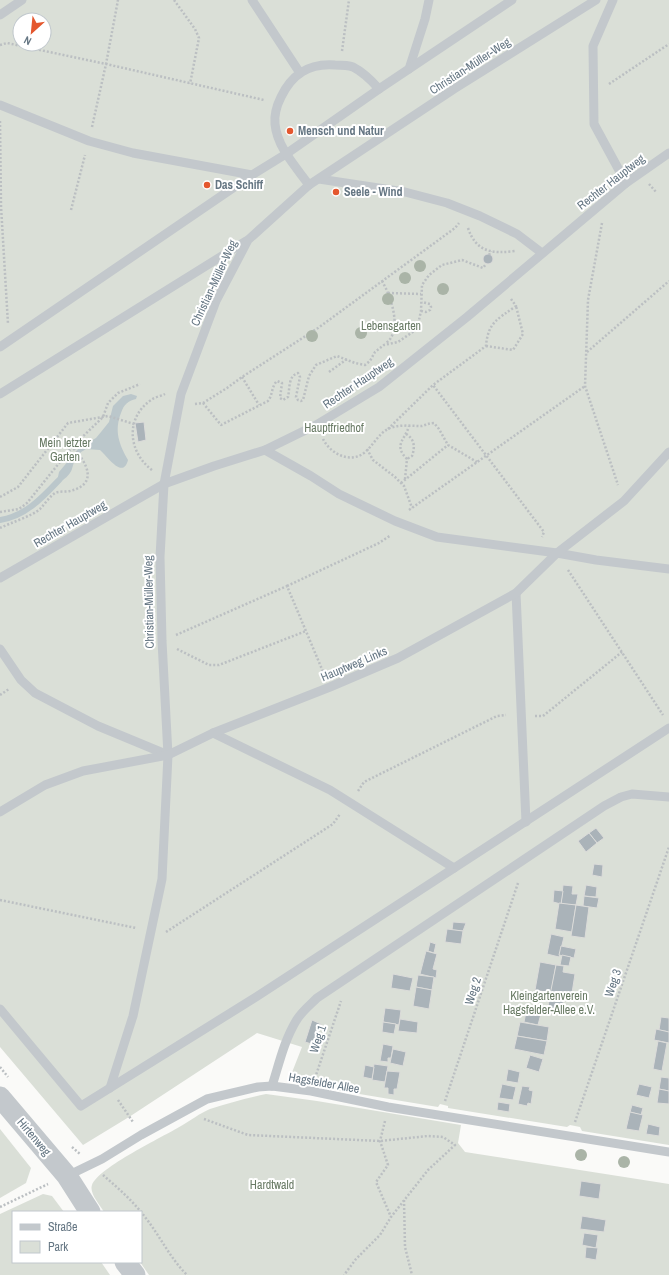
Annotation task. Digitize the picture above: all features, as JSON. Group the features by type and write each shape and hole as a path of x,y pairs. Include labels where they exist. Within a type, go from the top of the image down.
{"street":[{"name":"Hirtenweg","path":"0,1097 67,1176 89,1211"},
{"path":"126,1263 135,1275"}],"lane":[{"path":"0,15 22,0"},
{"path":"252,0 300,73"},
{"path":"409,69 425,19 429,0"},
{"path":"0,347 512,0"},
{"name":"Christian-Müller-Weg","path":"110,1088 133,1016 147,944 162,879 168,755 162,641 160,557 165,480 181,394 216,301 248,240 309,185 454,89 596,0"},
{"path":"613,0 592,46 594,124 626,183"},
{"path":"309,185 286,154 277,133 275,123 278,103 292,80 300,73 321,65 340,65 353,67 368,78 379,89"},
{"path":"0,105 89,141 132,153 252,175"},
{"name":"Rechter Hauptweg","path":"0,578 165,480 265,450 316,425 378,387 467,317 607,198 626,183 667,156"},
{"path":"319,179 405,192 447,203 517,234 542,253"},
{"path":"0,394 248,240"},
{"path":"265,450 339,494 399,522 437,537 669,569"},
{"name":"Hauptweg Links","path":"0,812 45,785 83,771 168,755 213,733 330,687 398,658 516,593 557,553 624,501 669,452"},
{"path":"516,593 526,822"},
{"path":"0,649 21,680 35,693 98,726 168,755"},
{"path":"0,1009 81,1106 256,997 669,728"},
{"path":"213,733 330,790 454,868"},
{"path":"272,1086 290,1031 297,1020 317,998 604,806 620,797 632,794 669,797"},
{"name":"Hagsfelder Allee","path":"67,1176 92,1164 206,1099 258,1087 272,1086 388,1107 669,1152"}],"path":[{"path":"72,210 106,64 118,0"},
{"path":"174,0 195,29 199,38 190,84"},
{"path":"340,65 349,0"},
{"path":"0,45 7,43 278,103"},
{"path":"594,94 669,44"},
{"path":"0,105 1,206 9,341"},
{"path":"607,198 588,300 585,386 624,501"},
{"path":"467,213 468,229 474,242 484,249 502,253 519,250 530,244"},
{"path":"178,407 203,403 318,328 455,228 467,213"},
{"path":"489,255 491,251"},
{"path":"384,345 398,342 415,331 419,323 421,311 422,285 429,275 442,266 462,260 483,268 486,264"},
{"path":"586,352 669,281"},
{"path":"203,403 221,425 268,401 270,399 272,388 277,381 282,383 280,398 283,400 286,399 288,397 291,378 293,375 298,373 300,377 296,397 298,400 303,400 309,376 316,365 337,356 347,359 355,364 365,365 370,361 375,352 389,341 393,335 395,318 391,300 382,282"},
{"path":"316,425 327,446 341,456 355,457 364,452 433,385 486,346 513,350 523,334 516,306 502,288"},
{"path":"388,293 421,294"},
{"path":"421,311 426,312 430,310 431,307 430,304 422,302"},
{"path":"486,346 487,334 492,324 516,306"},
{"path":"329,372 347,359"},
{"path":"242,377 259,405"},
{"path":"0,512 19,509 27,504 72,447 103,417 108,403 118,393 140,384"},
{"path":"433,385 544,532 538,551"},
{"path":"162,641 379,544 394,533 399,522 412,508 585,386"},
{"path":"165,480 146,466 138,457 132,435 134,424 140,410 152,400 166,394 181,394"},
{"path":"0,497 18,487 68,423 108,416 134,424"},
{"path":"388,429 423,426 428,423 434,423 448,445 477,462"},
{"path":"407,459 402,454 400,447 401,440 406,434 409,426"},
{"path":"406,434 411,436 414,449 412,456 407,459"},
{"path":"400,483 448,445"},
{"path":"0,528 38,510 53,494 70,491 86,482 89,473 86,463 72,447"},
{"path":"367,449 373,460 404,486 412,508"},
{"path":"405,479 407,459"},
{"path":"557,553 665,717"},
{"path":"287,586 330,687"},
{"path":"162,641 209,665 219,665 306,631"},
{"path":"147,944 333,824 364,782 497,716 543,716 622,652"},
{"name":"Weg 3","path":"574,1126 669,847"},
{"name":"Weg 2","path":"444,1105 518,883"},
{"path":"0,900 150,930"},
{"name":"Weg 1","path":"312,1084 341,1000"},
{"path":"110,1088 129,1117"},
{"path":"388,1107 380,1141 388,1165 376,1182 390,1217"},
{"path":"182,1112 248,1135 380,1141 428,1136 443,1137 455,1145 428,1170 390,1217 380,1235 356,1259 344,1275"},
{"path":"92,1164 128,1197 140,1211"},
{"path":"0,1207 67,1176"},
{"path":"404,1199 405,1247 412,1275"},
{"path":"142,1213 178,1266 187,1275"}],"green space":[{"name":"Hauptfriedhof","path":"0,0 669,0 669,1145 582,1131 580,1127 570,1125 567,1127 448,1108 448,1106 440,1104 438,1107 317,1087 317,1084 309,1083 308,1085 289,1080 302,1047 257,1033 129,1117 83,1145 0,1047"},
{"name":"Hardtwald","path":"266,1094 461,1125 458,1143 465,1152 669,1184 669,1275 149,1275 141,1263 142,1263 142,1211 103,1211 93,1195 91,1188 92,1185 97,1178 118,1161 206,1111"},
{"path":"0,1129 31,1168 26,1183 0,1198"},
{"path":"43,1194 52,1196 63,1211 12,1211 12,1263 102,1263 110,1275 0,1275 0,1214"}],"shaded area":[{"path":"131,394 137,396 136,399 123,407 118,426 118,437 128,460 126,466 122,468 115,465 100,450 86,449 77,456 71,472 67,477 63,480 58,477 59,472 79,448 96,438 109,422 113,406 123,396"}],"building":[{"path":"486,254 490,254 492,255 492,263 486,264 483,261 483,257"},
{"path":"144,422 146,440 138,442 135,423"},
{"path":"596,828 604,838 597,843 589,833"},
{"path":"589,833 597,843 586,852 578,841"},
{"path":"594,864 603,865 602,877 592,875"},
{"path":"563,885 573,886 572,894 578,894 576,905 561,904"},
{"path":"586,885 597,887 596,897 584,896"},
{"path":"554,890 563,891 561,904 553,902"},
{"path":"584,896 599,898 597,908 583,906"},
{"path":"559,903 576,905 572,932 555,929"},
{"path":"576,905 589,907 585,938 571,936"},
{"path":"453,922 466,923 463,931 452,930"},
{"path":"447,929 463,931 461,944 445,942"},
{"path":"551,934 564,937 559,957 547,954"},
{"path":"430,942 436,944 434,953 428,951"},
{"path":"561,946 576,949 574,958 559,955"},
{"path":"426,951 437,954 433,969 437,970 436,978 420,974"},
{"path":"562,955 571,957 569,966 560,965"},
{"path":"540,962 556,965 551,993 535,990"},
{"path":"556,965 564,966 563,972 575,974 572,993 567,992 566,997 550,995"},
{"path":"393,974 413,978 410,991 391,988"},
{"path":"418,975 434,977 432,990 416,987"},
{"path":"416,987 432,990 429,1009 413,1006"},
{"path":"550,995 564,997 561,1015 547,1012"},
{"path":"527,1007 542,1010 538,1025 524,1022"},
{"path":"385,1008 401,1010 399,1025 383,1022"},
{"path":"661,1017 669,1018 669,1032 659,1030"},
{"path":"400,1019 418,1022 417,1033 398,1031"},
{"path":"312,1020 321,1024 315,1045 305,1042"},
{"path":"383,1022 396,1024 394,1034 382,1032"},
{"path":"520,1022 549,1027 547,1041 517,1036"},
{"path":"656,1029 669,1032 669,1043 654,1040"},
{"path":"517,1036 547,1041 544,1055 514,1049"},
{"path":"658,1041 667,1043 662,1071 653,1069"},
{"path":"383,1044 393,1046 391,1058 388,1058 388,1062 380,1061"},
{"path":"393,1049 406,1052 403,1066 390,1063"},
{"path":"530,1055 543,1059 539,1072 526,1068"},
{"path":"374,1064 388,1066 385,1082 372,1080"},
{"path":"365,1065 374,1067 372,1079 363,1077"},
{"path":"508,1069 520,1072 518,1083 506,1081"},
{"path":"387,1071 400,1072 397,1089 394,1089 394,1095 388,1094 388,1088 384,1088"},
{"path":"661,1077 669,1078 669,1091 659,1089"},
{"path":"502,1084 516,1087 513,1100 499,1098"},
{"path":"639,1084 652,1087 649,1098 636,1095"},
{"path":"522,1086 530,1087 529,1090 533,1091 531,1104 528,1103 527,1106 518,1104"},
{"path":"659,1089 669,1091 669,1104 657,1103"},
{"path":"498,1102 510,1104 509,1112 497,1110"},
{"path":"632,1105 643,1108 641,1115 630,1112"},
{"path":"630,1112 643,1115 639,1131 626,1129"},
{"path":"648,1124 660,1127 659,1136 646,1134"},
{"path":"581,1181 601,1184 599,1199 579,1196"},
{"path":"582,1216 606,1220 604,1232 580,1229"},
{"path":"584,1233 598,1235 596,1248 582,1245"},
{"path":"586,1247 598,1248 596,1260 585,1258"}],"waterway":[{"path":"0,520 9,518 26,510 40,499 60,479"}],"place":[{"name":"Mensch und Natur","path":"290,131"},
{"name":"Das Schiff","path":"207,185"},
{"name":"Seele - Wind","path":"336,192"}],"park label":[{"name":"Lebensgarten","path":"391,326"},
{"name":"Mein letzter Garten","path":"65,450"},
{"name":"Kleingartenverein Hagsfelder-Allee e.V.","path":"549,1003"}]}
